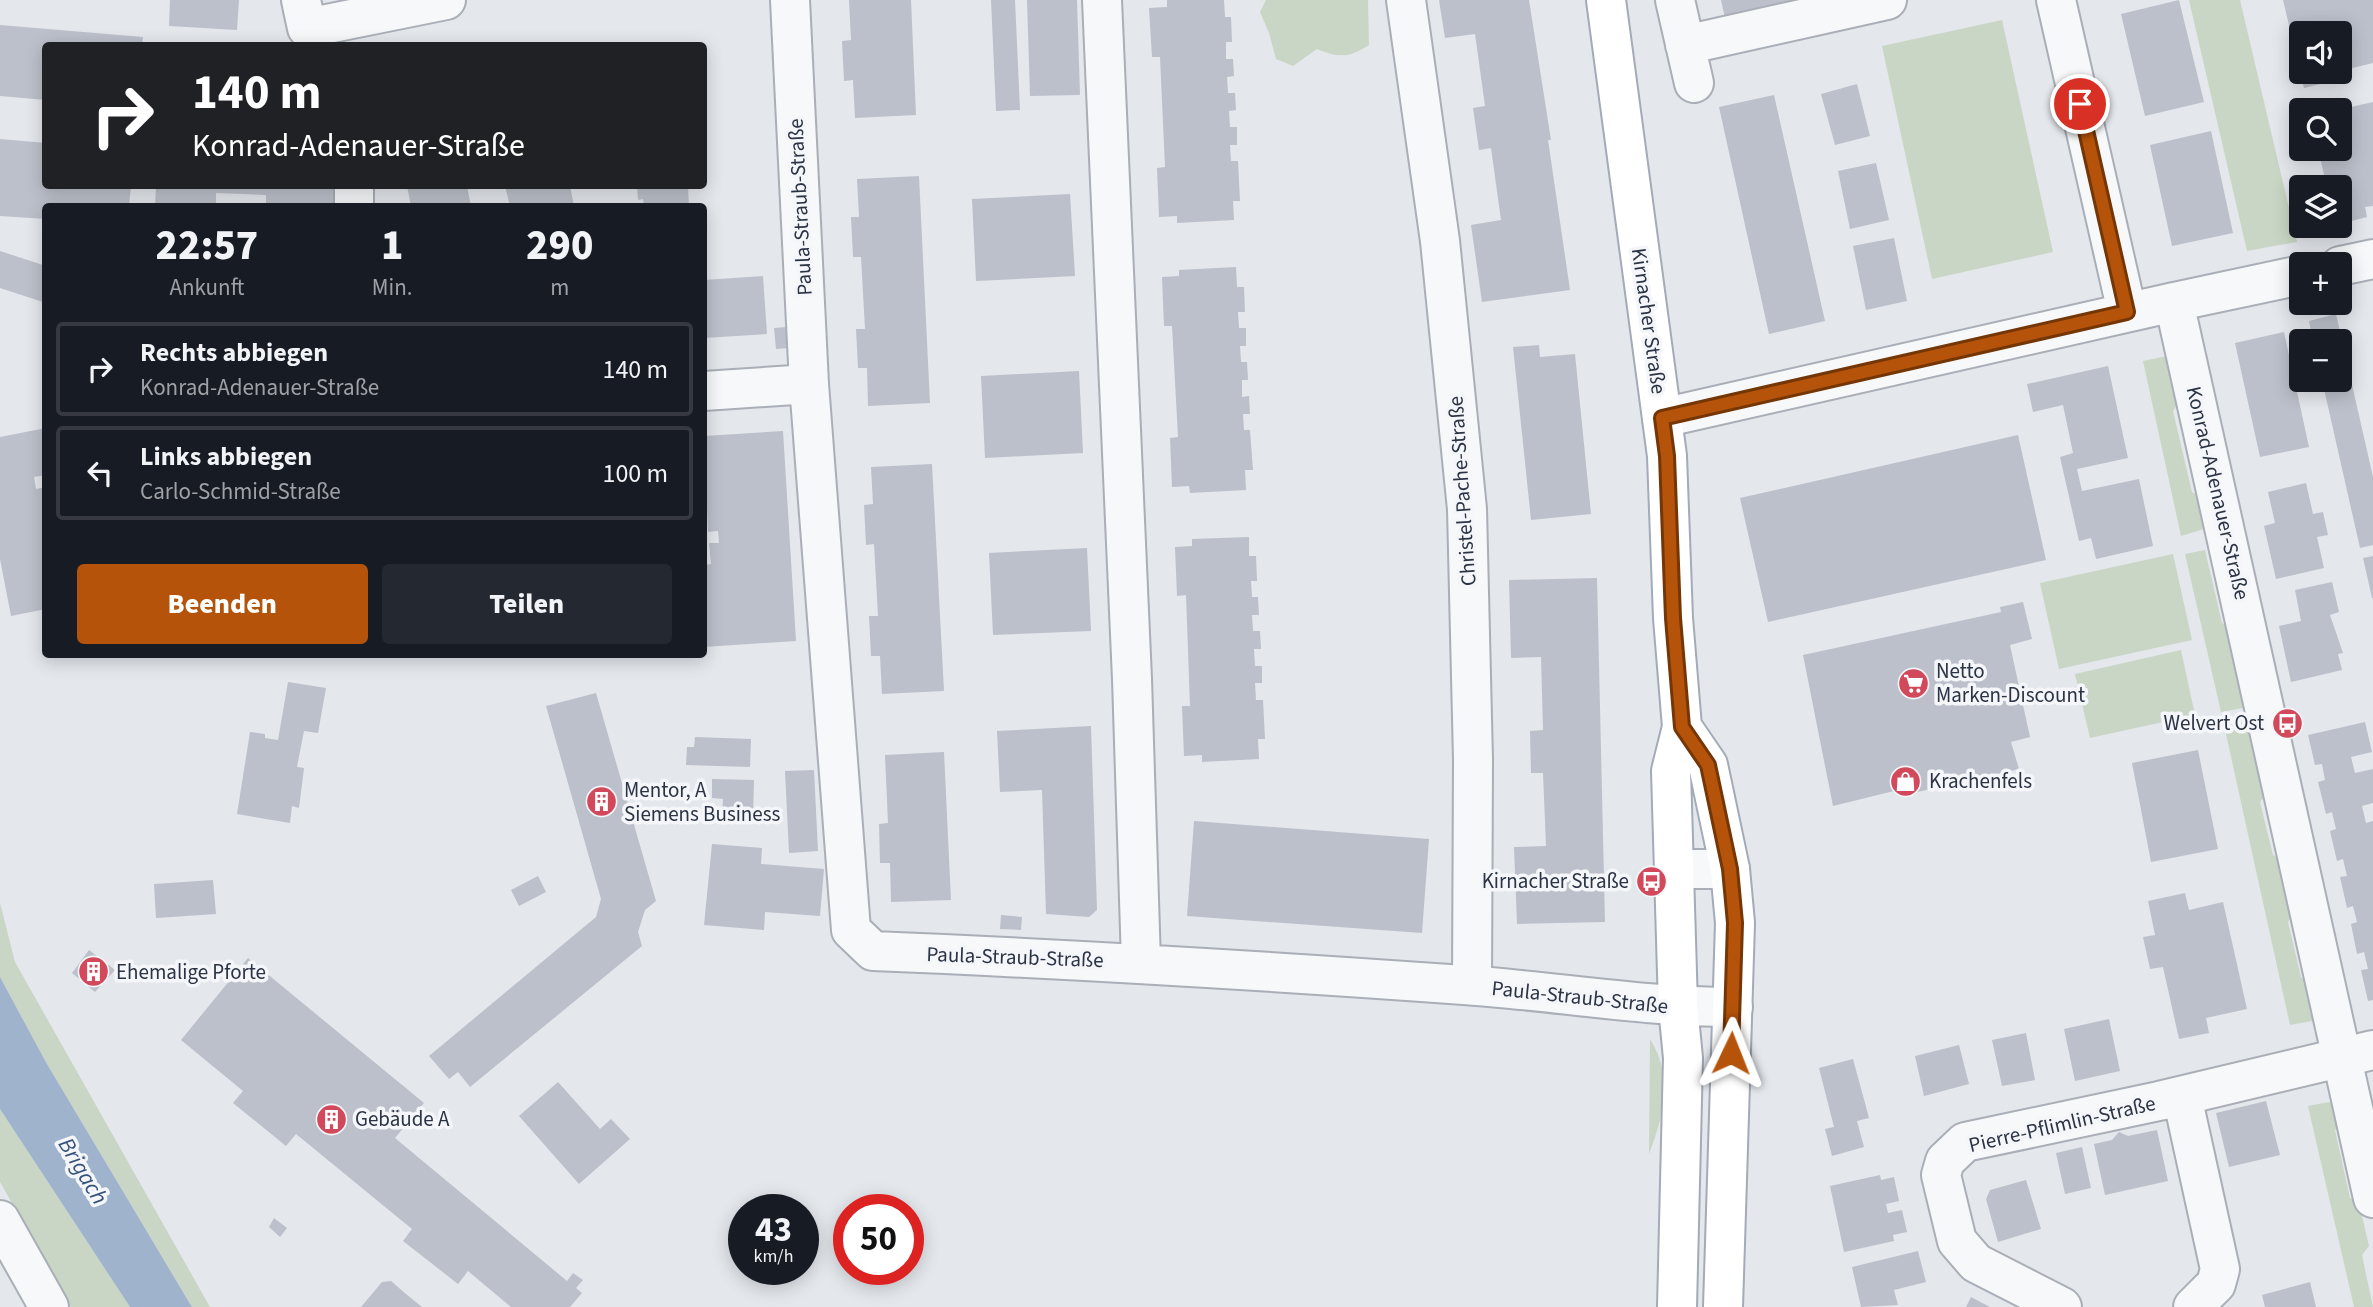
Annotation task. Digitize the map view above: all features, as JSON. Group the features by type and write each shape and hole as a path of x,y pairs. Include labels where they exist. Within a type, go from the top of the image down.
{"main road":[{"name":"Kirnacher Straße","path":"1606,0 1667,456 1673,618 1682,727 1671,771 1678,1007 1683,1058 1677,1307"},
{"name":"Kirnacher Straße","path":"1682,727 1708,765 1730,869 1735,923 1723,1307"}],"street":[{"path":"278,0 287,42"},
{"path":"300,0 307,28 446,0"},
{"path":"1102,0 1131,651 1140,962"},
{"name":"Christel-Pache-Straße","path":"1406,0 1440,241 1467,509 1473,760 1472,985"},
{"path":"1675,0 1694,83"},
{"path":"1685,44 1887,0"},
{"path":"2056,0 2127,312"},
{"name":"Paula-Straub-Straße","path":"791,15 809,384 851,930 873,951 1140,962 1472,985 1678,1007 1733,1007"},
{"path":"2352,263 2373,259"},
{"path":"1662,418 2289,278"},
{"name":"Konrad-Adenauer-Straße","path":"2174,302 2358,1053 2373,1198"},
{"path":"707,391 809,384"},
{"path":"1675,869 1730,869"},
{"name":"Pierre-Pflimlin-Straße","path":"2062,1307 1976,1263 1964,1252 1954,1229 1941,1175 1945,1161 1965,1142 2182,1096 2358,1053"},
{"name":"Pierre-Pflimlin-Straße","path":"2182,1096 2220,1269 2216,1284 2193,1307"},
{"path":"0,1220 49,1307"}],"green space":[{"path":"1266,0 1368,0 1369,45 1344,55 1317,49 1293,66 1276,59 1260,12"},
{"path":"2189,0 2240,0 2289,208 2289,238 2296,238 2297,242 2247,251"},
{"path":"2002,20 2053,252 1932,279 1882,46"},
{"path":"2172,355 2181,399 2173,411 2192,492 2205,500 2206,526 2181,536 2143,361"},
{"path":"2205,550 2222,623 2233,629 2243,708 2221,712 2185,554"},
{"path":"2173,554 2192,640 2059,669 2040,583"},
{"path":"2181,650 2195,715 2090,738 2075,674"},
{"path":"2247,722 2268,792 2260,802 2273,855 2284,861 2294,911 2288,922 2301,977 2311,986 2318,1020 2290,1025 2224,725"},
{"path":"0,903 15,962 210,1307 192,1307 47,1064 0,977"},
{"path":"1650,1039 1662,1068 1664,1096 1659,1125 1649,1154"},
{"path":"2335,1101 2342,1125 2335,1130 2350,1198 2359,1203 2369,1246 2362,1255 2373,1307 2354,1307 2308,1106"},
{"path":"0,1109 130,1307 71,1307 0,1182"}],"water":[{"name":"Brigach","path":"0,977 47,1064 192,1307 130,1307 0,1109"}],"building":[{"path":"170,0 239,0 237,30 169,26"},
{"path":"849,0 911,0 916,115 855,118 853,80 844,81 842,41 851,40"},
{"path":"991,0 1015,0 1020,110 996,111"},
{"path":"1027,0 1077,0 1080,95 1030,96"},
{"path":"1167,0 1224,0 1225,17 1231,17 1232,42 1226,42 1226,59 1233,59 1234,76 1227,77 1228,93 1235,93 1236,110 1229,111 1230,127 1237,127 1237,145 1230,145 1231,161 1238,161 1240,201 1233,201 1234,220 1177,223 1177,216 1159,217 1157,168 1165,167 1160,57 1152,57 1149,8 1167,7"},
{"path":"1439,0 1529,0 1551,140 1548,140 1570,290 1482,302 1471,225 1501,220 1491,148 1479,150 1473,108 1485,106 1475,34 1445,38"},
{"path":"1721,0 1802,0 1725,18"},
{"path":"2179,0 2204,102 2145,116 2121,14"},
{"path":"2283,0 2373,0 2373,63 2352,68 2352,21 2289,21 2289,25"},
{"path":"0,25 143,37 142,42 42,42 42,100 0,96"},
{"path":"1857,84 1870,136 1835,145 1821,94"},
{"path":"2303,84 2320,84 2304,88"},
{"path":"1774,95 1825,321 1769,334 1719,107"},
{"path":"2373,102 2373,206 2365,207 2367,217 2352,221 2352,175 2324,175 2321,161 2352,161 2352,107"},
{"path":"2211,131 2233,233 2172,246 2150,145"},
{"path":"0,139 42,143 42,189 131,189 129,203 42,203 42,219 0,216"},
{"path":"1876,163 1889,220 1850,229 1838,171"},
{"path":"919,176 930,403 868,406 867,368 858,368 856,329 865,329 861,257 853,257 851,217 859,217 857,179"},
{"path":"156,189 345,189 345,203 266,203 266,195 216,193 216,203 155,203"},
{"path":"408,189 468,189 470,203 410,203"},
{"path":"506,189 571,189 573,203 509,203"},
{"path":"637,189 688,189 689,203 644,203 643,199 638,200"},
{"path":"1070,194 1075,276 976,281 972,199"},
{"path":"1894,238 1907,301 1866,310 1853,246"},
{"path":"0,251 42,265 42,302 0,288"},
{"path":"1236,267 1237,287 1244,287 1245,312 1238,312 1239,328 1246,328 1246,346 1240,346 1241,362 1247,362 1248,380 1242,380 1242,397 1249,396 1250,414 1243,414 1244,430 1250,430 1253,470 1245,470 1246,490 1190,493 1189,486 1172,487 1170,438 1178,437 1172,326 1164,326 1162,277 1179,276 1179,270"},
{"path":"763,276 767,334 707,338 707,280"},
{"path":"2336,315 2339,329 2311,329 2309,321"},
{"path":"788,327 789,348 776,349 774,328"},
{"path":"2284,332 2289,355 2289,392 2297,392 2309,447 2260,457 2235,343"},
{"path":"1539,345 1540,357 1575,354 1591,514 1531,520 1513,347"},
{"path":"2108,366 2128,458 2077,469 2082,491 2139,479 2153,546 2096,559 2091,538 2079,541 2060,457 2073,453 2063,405 2033,412 2027,384"},
{"path":"1079,371 1083,453 985,458 981,376"},
{"path":"2352,384 2373,477 2373,545 2360,548 2325,392 2352,392"},
{"path":"42,429 42,476 34,477 36,489 42,488 42,610 11,616 0,559 0,437"},
{"path":"783,431 796,641 707,647 707,565 711,564 709,543 719,543 718,531 708,532 707,436"},
{"path":"2018,435 2046,560 1768,622 1740,498"},
{"path":"932,464 944,691 882,694 880,656 871,656 869,616 878,616 874,544 866,545 864,505 873,504 871,467"},
{"path":"2306,483 2313,514 2323,512 2328,535 2317,537 2324,568 2276,579 2264,526 2275,523 2268,492"},
{"path":"1249,537 1249,556 1256,556 1257,581 1251,581 1252,597 1258,597 1259,615 1252,615 1253,631 1260,631 1261,649 1254,649 1255,666 1262,666 1262,683 1255,683 1256,700 1263,700 1265,739 1258,739 1259,759 1202,762 1202,755 1184,756 1182,706 1190,706 1186,595 1177,596 1175,547 1192,546 1192,539"},
{"path":"1087,548 1091,631 993,635 989,553"},
{"path":"2373,556 2373,598 2372,598 2363,558"},
{"path":"1597,578 1605,922 1517,924 1514,847 1546,846 1543,773 1531,773 1530,731 1543,730 1541,657 1511,658 1509,580"},
{"path":"2332,582 2339,612 2330,615 2343,653 2338,654 2342,670 2291,682 2279,626 2301,621 2295,590"},
{"name":"Netto Marken-Discount","path":"2023,602 2032,639 2010,645 2030,737 2011,742 2019,769 1900,796 1898,790 1833,806 1803,655 2001,612 2000,607"},
{"path":"288,682 326,688 318,733 304,731 297,767 304,768 299,808 292,806 290,823 237,814 250,732 265,734 265,738 278,740"},
{"name":"Mentor, A Siemens Business","path":"596,693 656,901 645,910 638,932 642,946 470,1087 458,1072 449,1079 429,1056 596,917 601,899 546,706"},
{"path":"2365,722 2372,752 2351,757 2355,773 2373,769 2373,803 2362,806 2366,823 2373,821 2373,1000 2368,1001 2361,970 2368,969 2364,952 2357,954 2351,924 2357,922 2353,906 2347,908 2340,877 2347,876 2343,859 2337,861 2330,831 2336,829 2332,812 2326,814 2318,782 2325,780 2322,764 2315,765 2308,735"},
{"path":"1091,726 1097,910 1089,917 1046,914 1042,790 1000,792 997,731"},
{"path":"695,737 751,739 750,767 686,765 687,747 694,747"},
{"path":"2198,750 2218,849 2151,862 2132,763"},
{"path":"944,752 951,900 891,902 890,863 880,863 879,824 888,823 885,755"},
{"path":"814,770 818,851 789,853 785,771"},
{"path":"712,779 754,780 753,818 722,816 723,799 712,798"},
{"path":"1194,821 1429,839 1422,933 1187,916"},
{"path":"712,844 762,848 761,864 824,869 820,916 765,912 764,930 704,925"},
{"path":"538,876 546,892 519,906 511,890"},
{"path":"213,880 216,914 156,918 154,884"},
{"path":"2185,893 2189,910 2223,902 2247,1009 2206,1018 2209,1033 2179,1039 2163,967 2150,969 2143,937 2155,935 2148,901"},
{"path":"1001,915 1022,917 1021,930 1000,929"},
{"name":"Ehemalige Pforte","path":"89,950 115,970 95,992 72,973"},
{"name":"Gebäude A","path":"248,958 424,1103 395,1138 567,1281 573,1273 583,1280 576,1288 582,1293 570,1307 511,1307 468,1271 458,1284 403,1241 412,1229 296,1134 286,1146 233,1103 243,1091 181,1040"},
{"path":"2109,1019 2120,1071 2075,1081 2064,1029"},
{"path":"2026,1033 2035,1080 2002,1086 1992,1040"},
{"path":"1959,1045 1969,1084 1924,1096 1915,1056"},
{"path":"1853,1059 1869,1118 1857,1121 1864,1147 1832,1156 1825,1129 1834,1127 1819,1068"},
{"path":"558,1082 600,1129 611,1119 630,1139 579,1184 519,1116"},
{"path":"2266,1101 2280,1155 2229,1167 2216,1113"},
{"path":"2157,1130 2168,1181 2105,1195 2094,1144 2112,1140 2119,1132 2128,1136"},
{"path":"2082,1147 2091,1188 2065,1194 2056,1153"},
{"path":"1880,1175 1881,1180 1894,1177 1899,1201 1886,1204 1888,1213 1902,1210 1907,1232 1893,1235 1894,1241 1844,1252 1830,1186"},
{"path":"2026,1180 2041,1229 1998,1242 1986,1199 1990,1190"},
{"path":"274,1218 287,1228 280,1237 269,1227"},
{"path":"1918,1251 1926,1282 1894,1290 1898,1305 1861,1307 1852,1267"},
{"path":"391,1281 422,1307 361,1307 382,1282"},
{"path":"2310,1282 2316,1307 2265,1307 2262,1295"},
{"path":"1971,1297 1990,1307 1966,1307"}],"place":[{"name":"Netto Marken-Discount","path":"1913,683"},
{"name":"Welvert Ost","path":"2287,723"},
{"name":"Krachenfels","path":"1906,781"},
{"name":"Mentor, A Siemens Business","path":"601,802"},
{"name":"Kirnacher Straße","path":"1652,881"},
{"name":"Ehemalige Pforte","path":"93,972"},
{"name":"Gebäude A","path":"332,1119"}],"route":[{"path":"1731,1053 1735,923 1730,869 1708,765 1682,727 1673,618 1667,456 1662,418 2127,312 2080,104"}]}
